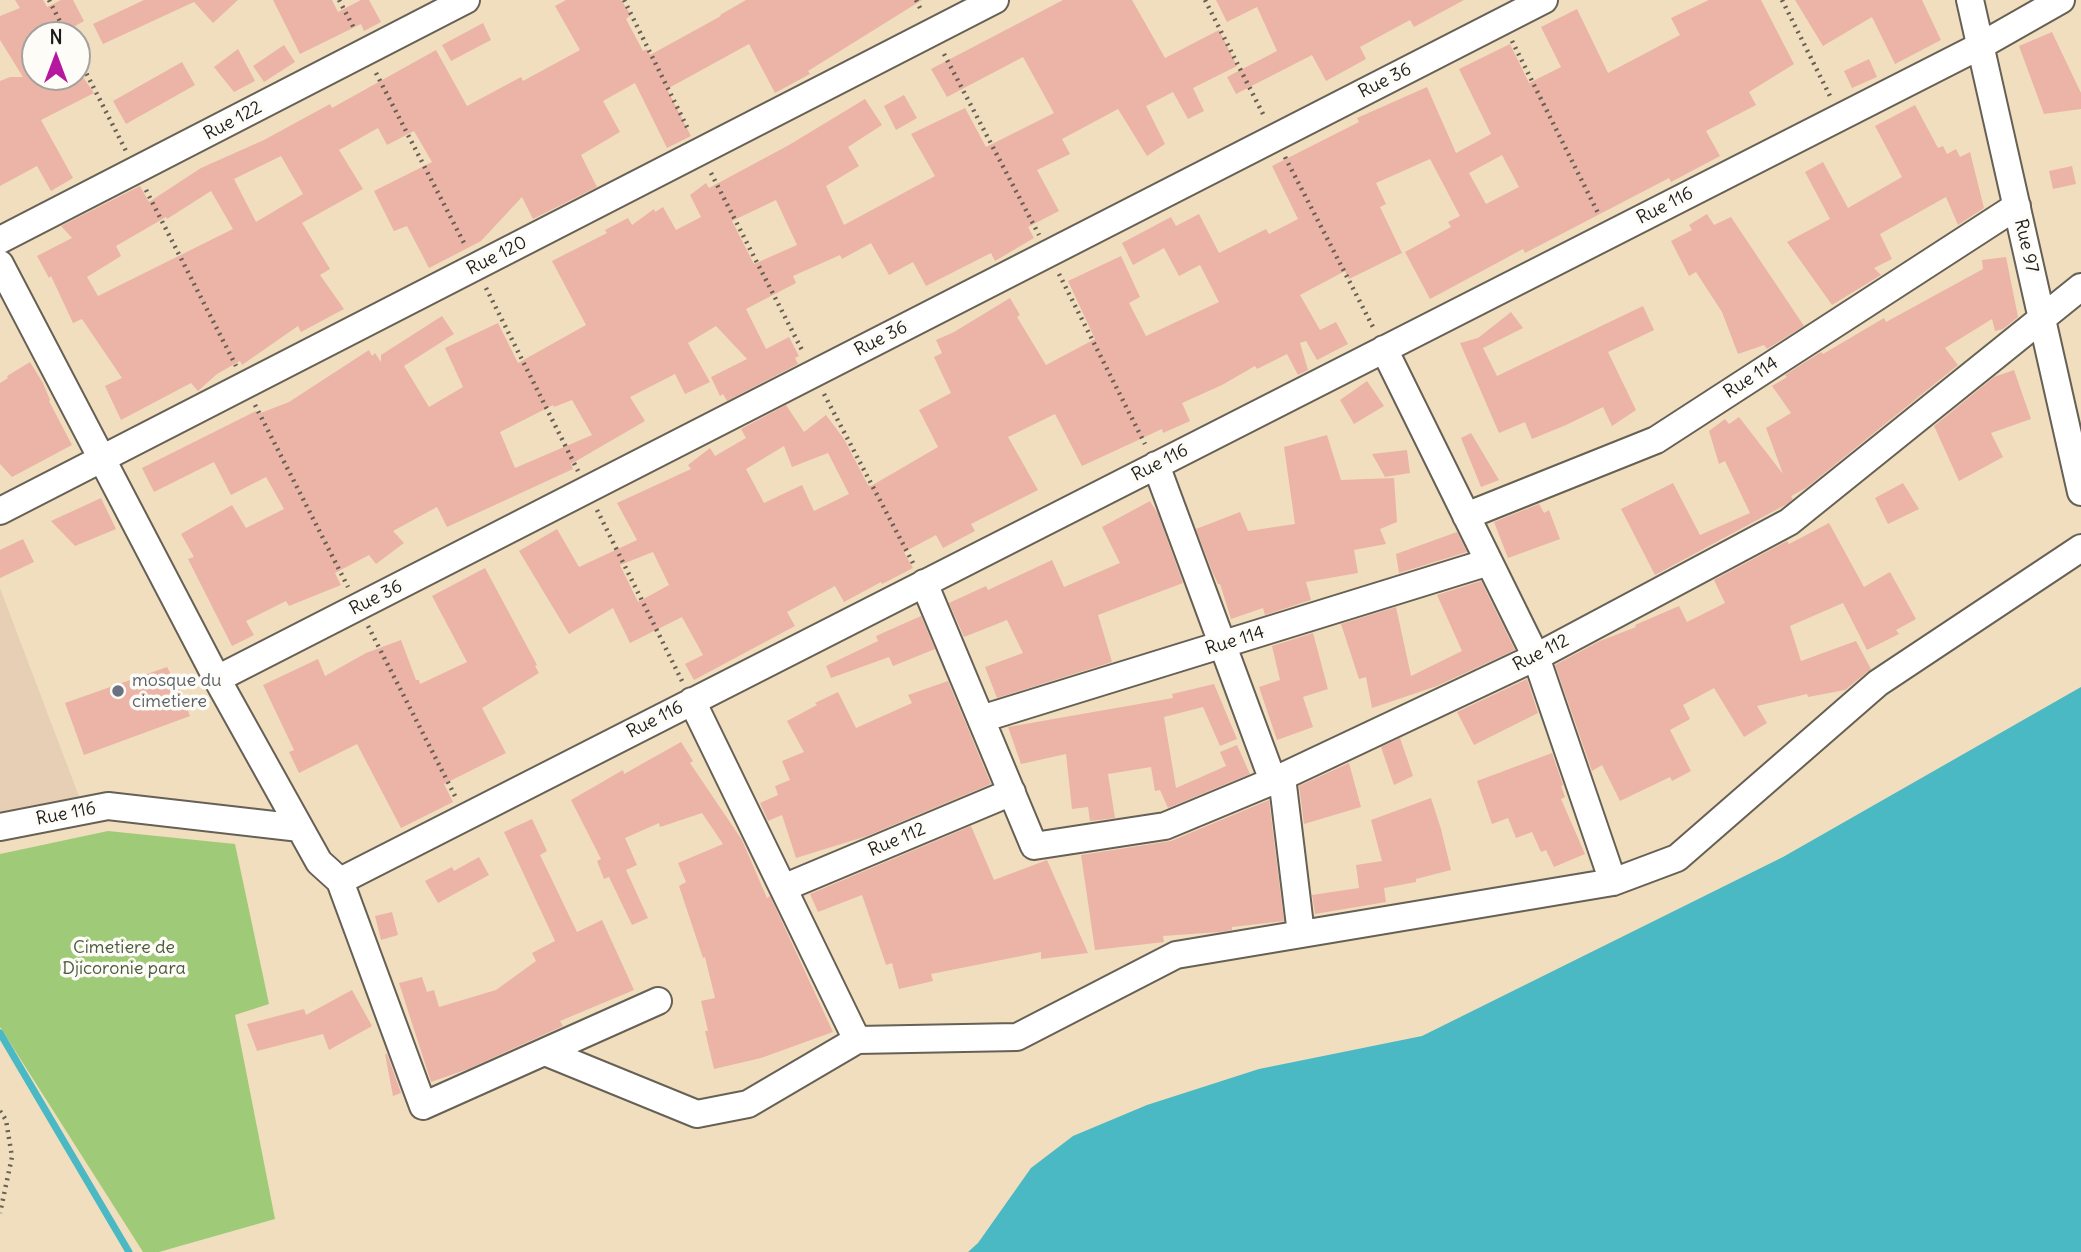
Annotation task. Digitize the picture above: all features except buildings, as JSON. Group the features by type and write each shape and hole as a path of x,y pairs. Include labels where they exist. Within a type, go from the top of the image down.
{"street":[{"name":"Rue 122","path":"0,240 466,0"},
{"name":"Rue 120","path":"0,512 995,0"},
{"name":"Rue 36","path":"217,679 1544,0"},
{"name":"Rue 97","path":"1970,0 2081,492"},
{"name":"Rue 116","path":"340,881 1980,46 2062,0"},
{"name":"Rue 114","path":"1466,516 1656,440 2017,206"},
{"path":"0,264 217,679 318,862 340,881 423,1106 658,1001"},
{"name":"Rue 112","path":"924,583 1034,846 1165,826 1277,779 1535,657 1789,522 2081,287"},
{"path":"1384,349 1535,657 1613,882"},
{"path":"1156,465 1223,645 1277,779 1301,934"},
{"path":"545,1052 697,1114 748,1104 857,1040 1017,1037 1176,955 1613,882 1677,858 1878,683 2081,548"},
{"name":"Rue 114","path":"981,719 1489,562"},
{"path":"692,701 857,1040"},
{"name":"Rue 112","path":"783,888 1012,792"},
{"name":"Rue 116","path":"0,827 108,806 300,828"}],"path":[{"path":"49,0 60,21"},
{"path":"339,0 476,267 692,701"},
{"path":"624,0 699,152 924,583"},
{"path":"1205,0 1384,349"},
{"path":"1782,0 1841,117"},
{"path":"1502,22 1609,234"},
{"path":"91,83 465,816"},
{"path":"0,1111 6,1120 12,1157 0,1213"}],"shaded area":[{"path":"0,588 80,799 0,815"}],"green space":[{"name":"Cimetiere de Djicoronie para","path":"108,831 235,844 269,1004 235,1015 275,1219 159,1252 143,1252 0,1027 0,854"}],"water":[{"path":"2081,687 2081,1252 968,1252 978,1243 1031,1168 1073,1136 1147,1105 1259,1069 1422,1036 1783,857"}],"waterway":[{"path":"0,1033 129,1252"}],"place":[{"name":"mosque du cimetiere","path":"118,691"}]}
